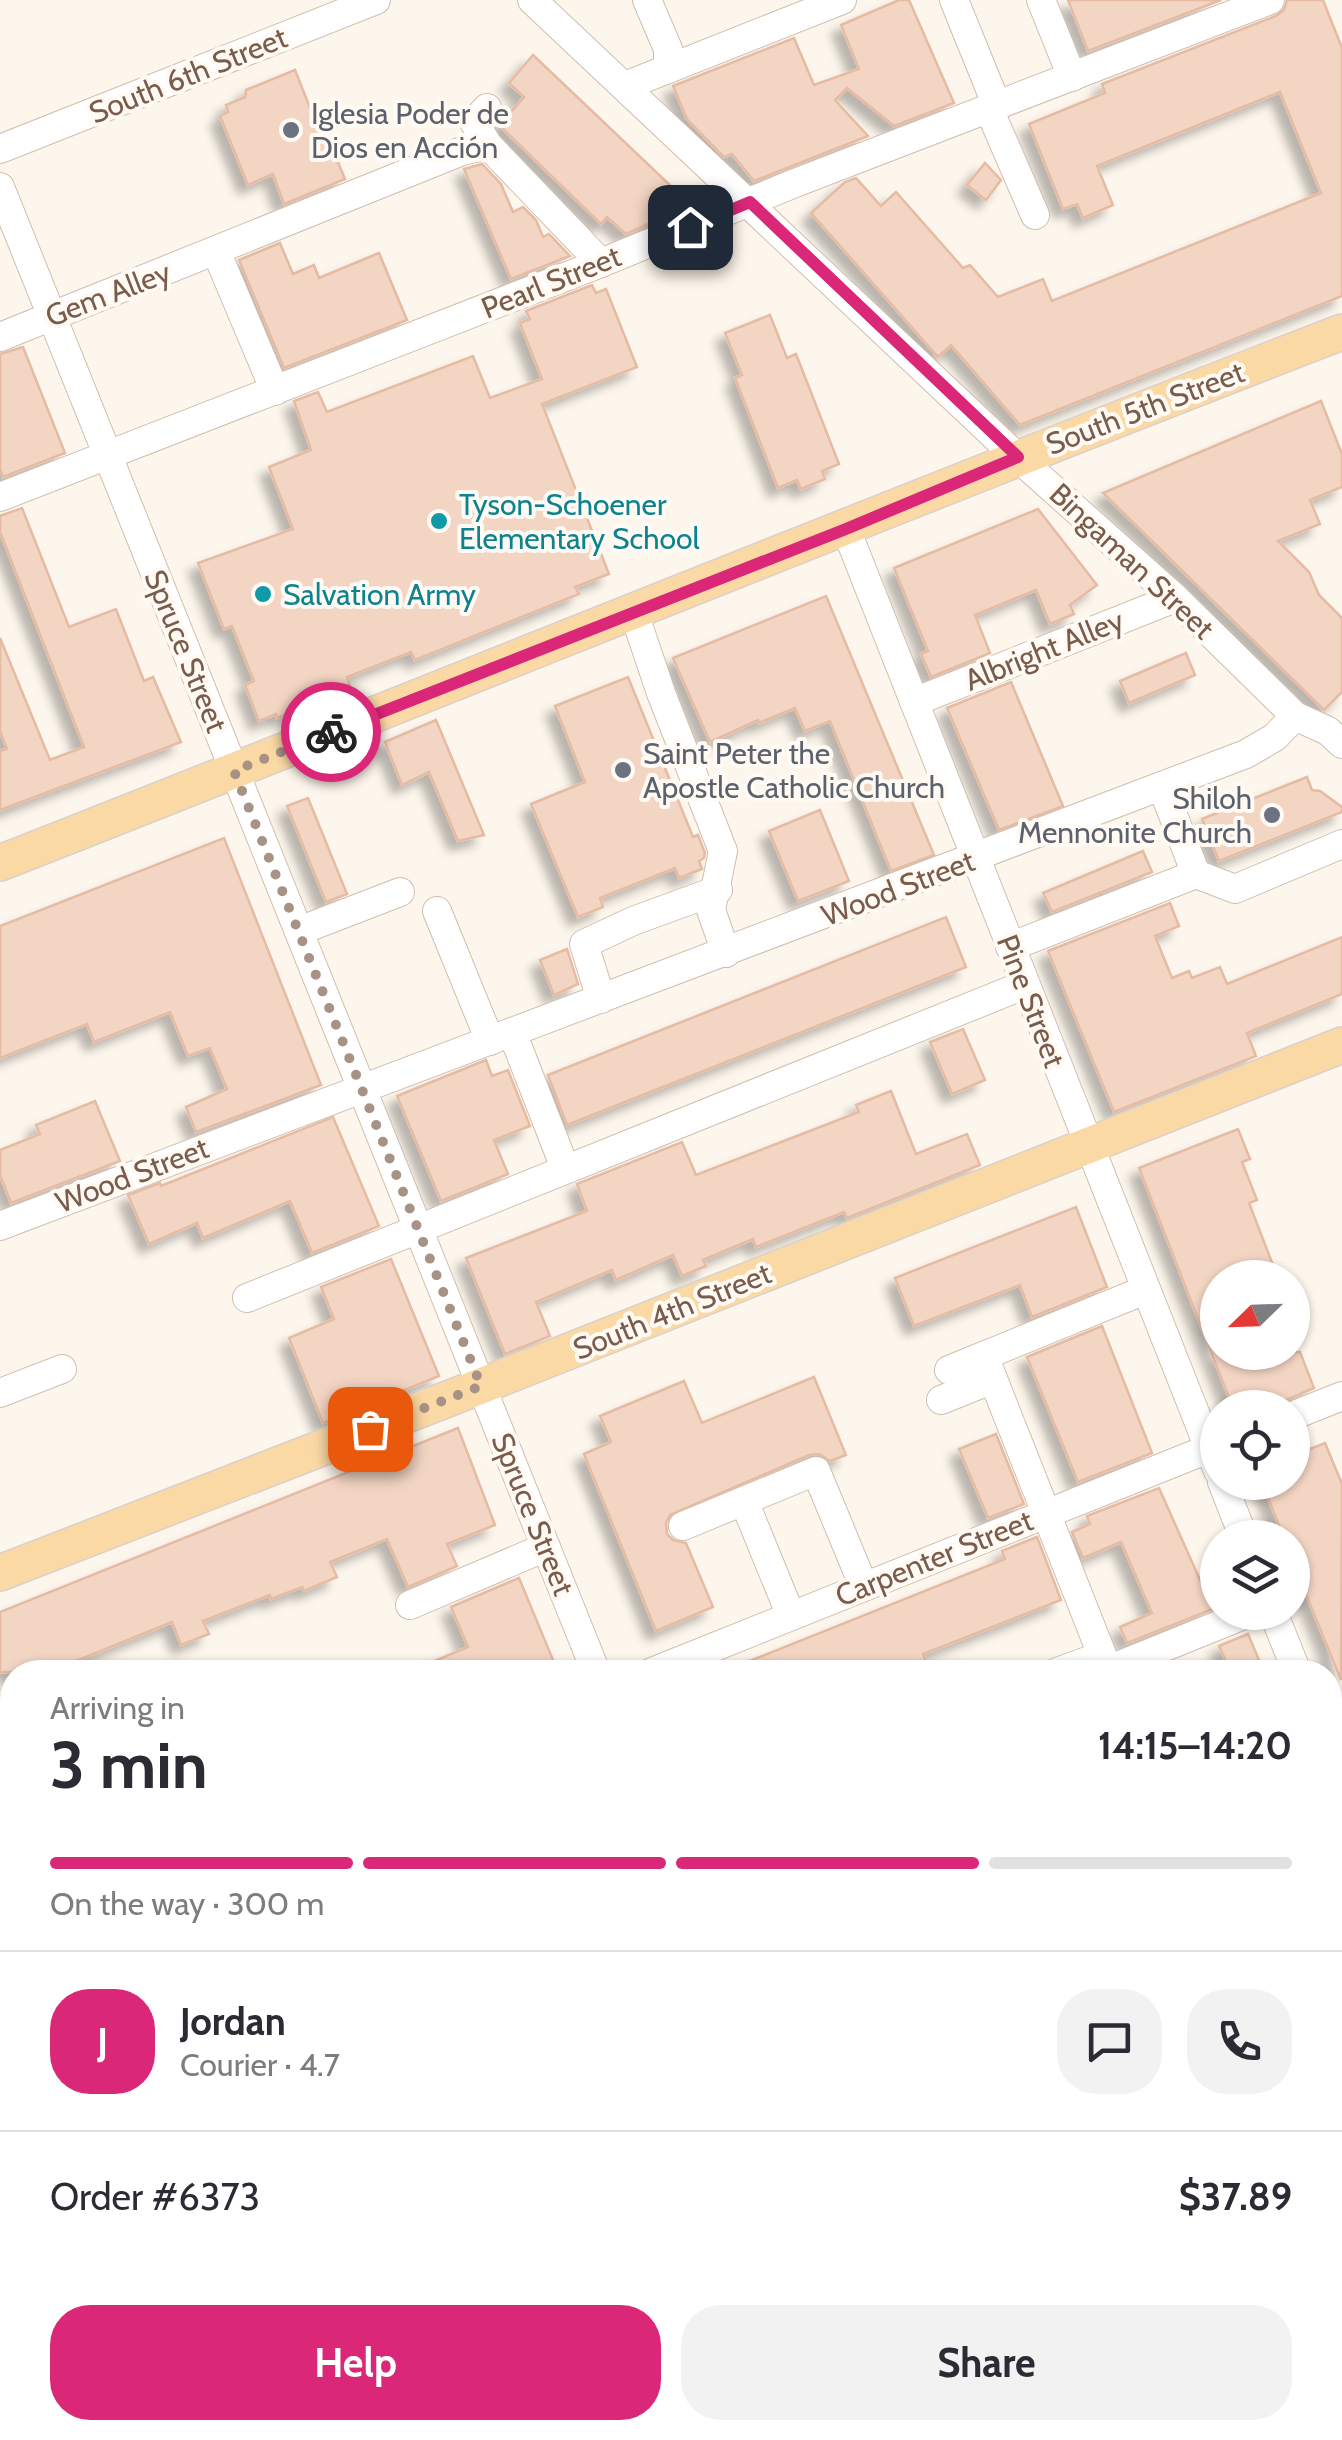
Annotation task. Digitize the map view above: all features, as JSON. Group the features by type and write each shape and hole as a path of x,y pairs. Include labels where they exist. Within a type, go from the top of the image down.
{"main road":[{"name":"South 5th Street","path":"0,863 1342,332"},
{"name":"South 4th Street","path":"0,1572 1342,1045"}],"street":[{"name":"South 6th Street","path":"0,150 376,0"},
{"name":"Bingaman Street","path":"532,0 1018,457 1175,598 1294,716 1328,731 1342,744"},
{"path":"647,0 668,49 668,68"},
{"path":"625,86 842,0"},
{"path":"954,0 1035,215"},
{"path":"1041,0 1072,76"},
{"name":"Pearl Street","path":"0,498 993,108 1227,8 1270,0"},
{"path":"487,108 474,122 506,181 601,263"},
{"name":"Gem Alley","path":"0,336 462,151 488,145"},
{"name":"Spruce Street","path":"0,187 591,1660"},
{"path":"216,252 275,391"},
{"name":"Pine Street","path":"846,529 1200,1421"},
{"name":"Albright Alley","path":"914,702 1175,598"},
{"path":"634,612 655,678 723,851 711,910 726,952"},
{"name":"Wood Street","path":"0,1226 361,1087 976,860 1246,754 1275,736 1294,716"},
{"path":"1162,787 1196,874"},
{"path":"1010,946 1196,874 1235,888 1342,844"},
{"path":"601,998 584,944 633,921 718,890"},
{"path":"299,931 400,892"},
{"path":"437,910 565,1168"},
{"path":"247,1298 1024,985"},
{"path":"941,1400 988,1368 1146,1290"},
{"path":"949,1370 988,1368"},
{"path":"988,1368 1103,1660"},
{"path":"0,1393 62,1369"},
{"path":"1310,1409 1342,1396"},
{"name":"Carpenter Street","path":"682,1660 1045,1514 1200,1460"},
{"path":"683,1526 816,1471 864,1587"},
{"path":"744,1501 791,1616"},
{"path":"410,1605 546,1547"},
{"path":"1133,1660 1207,1630"},
{"path":"1281,1630 1292,1660"},
{"path":"1090,1660 1101,1656"}],"building":[{"path":"899,0 909,0 954,103 894,126 847,88 835,100 868,136 754,181 732,154 724,157 687,119 673,86 794,38 814,85 859,69 841,25"},
{"path":"1068,0 1221,0 1088,51"},
{"path":"1287,0 1323,0 1342,48 1342,296 1020,425 951,345 938,357 811,213 845,182 856,178 881,206 896,192 963,268 970,265 998,297 1043,279 1052,301 1321,193 1280,92 1097,166 1113,205 1083,218 1077,204 1063,209 1029,124 1105,93 1102,84 1276,16 1284,10"},
{"path":"533,55 691,205 626,234 607,217 601,224 499,125 524,97 509,83"},
{"name":"Iglesia Poder de Dios en Acción","path":"295,70 326,148 331,145 345,179 284,204 273,174 248,185 220,116 228,112 226,105 245,97 246,90"},
{"path":"985,163 1001,180 986,200 967,185"},
{"path":"482,164 501,184 513,212 523,207 536,220 543,237 549,234 570,256 511,279 464,169"},
{"path":"280,243 293,274 314,265 319,278 379,253 407,320 284,368 239,260"},
{"name":"Tyson-Schoener Elementary School","path":"592,285 596,293 606,289 637,367 542,404 609,574 575,587 579,594 415,660 411,652 347,677 351,689 277,718 276,714 259,721 245,685 254,681 232,626 224,629 198,563 293,529 269,467 311,450 294,401 318,392 327,412 473,356 490,398 542,379 520,323 530,319 526,311"},
{"path":"770,315 787,358 796,354 839,464 822,471 825,479 801,489 797,480 778,488 735,378 742,375 725,333"},
{"path":"23,347 65,453 3,477 0,354"},
{"path":"1321,401 1342,454 1342,487 1310,500 1320,524 1278,541 1309,572 1319,595 1342,618 1342,692 1324,710 1103,493"},
{"path":"22,508 69,627 116,609 144,681 153,677 181,742 0,810 0,751 7,749 0,731 0,638 50,760 84,747 0,532 0,516"},
{"path":"1038,509 1097,585 1070,605 1074,614 1050,624 1036,590 975,615 990,653 931,677 921,654 928,651 894,568"},
{"path":"826,596 934,855 891,871 830,721 805,731 795,708 710,742 673,658"},
{"path":"1186,653 1195,675 1129,703 1120,681"},
{"name":"Saint Peter the Apostle Catholic Church","path":"628,677 693,837 698,835 705,853 699,861 702,869 679,878 675,868 600,898 603,907 578,917 531,804 585,782 555,706"},
{"path":"1011,682 1063,806 999,830 947,708"},
{"path":"436,720 484,835 458,841 429,772 402,785 385,742"},
{"name":"Shiloh Mennonite Church","path":"1307,777 1312,790 1320,791 1342,807 1342,812 1219,861 1202,819"},
{"path":"308,798 347,894 326,902 287,806"},
{"path":"820,810 849,881 798,901 769,831"},
{"path":"224,838 321,1085 196,1132 186,1107 227,1089 210,1048 188,1056 170,1012 94,1042 87,1024 0,1058 0,926"},
{"path":"1143,851 1152,872 1052,912 1043,893"},
{"path":"1170,903 1179,926 1155,936 1172,978 1189,971 1192,978 1220,967 1227,984 1342,937 1342,994 1247,1033 1256,1056 1114,1112 1048,951"},
{"path":"946,917 966,967 567,1125 548,1075"},
{"path":"567,949 578,984 554,995 540,960"},
{"path":"963,1029 985,1080 952,1094 930,1042"},
{"path":"486,1060 492,1076 508,1070 530,1126 494,1140 508,1174 441,1201 397,1096"},
{"path":"891,1091 916,1154 967,1134 980,1165 847,1218 844,1212 756,1247 753,1239 703,1260 706,1266 682,1276 673,1255 616,1280 612,1270 536,1302 550,1336 505,1354 466,1258 587,1211 577,1184 682,1142 696,1175 859,1112 856,1105"},
{"path":"95,1101 120,1161 11,1203 0,1175 0,1150 40,1134 36,1125"},
{"path":"333,1117 379,1226 312,1253 290,1201 203,1238 197,1223 149,1244 128,1195 160,1183 161,1186"},
{"path":"1238,1129 1250,1159 1242,1162 1257,1200 1249,1203 1271,1260 1200,1260 1200,1324 1139,1168"},
{"path":"1076,1207 1107,1287 1032,1317 1020,1285 914,1326 895,1278"},
{"path":"391,1259 439,1376 323,1423 289,1338 334,1319 321,1287"},
{"path":"1102,1326 1152,1453 1078,1482 1027,1357"},
{"path":"1218,1370 1307,1370 1314,1388 1309,1390 1226,1390"},
{"path":"814,1377 846,1455 830,1461 819,1454 809,1455 670,1515 667,1534 686,1543 713,1607 656,1631 584,1454 611,1442 600,1416 684,1381 702,1423"},
{"path":"458,1428 495,1525 447,1544 457,1566 408,1587 387,1539 330,1562 337,1577 304,1591 302,1587 271,1599 270,1595 203,1621 209,1634 181,1645 172,1622 78,1660 0,1660 0,1612"},
{"path":"996,1434 1024,1504 988,1518 959,1449"},
{"path":"1325,1443 1342,1484 1341,1660 1333,1660 1310,1604 1310,1520 1277,1520 1269,1500 1310,1500 1310,1449"},
{"path":"1159,1488 1200,1580 1200,1614 1127,1643 1120,1627 1152,1613 1121,1542 1083,1558 1072,1532 1090,1524 1087,1516"},
{"path":"1037,1537 1061,1600 923,1654 925,1660 752,1660 1005,1559 1002,1551"},
{"path":"519,1578 553,1660 437,1660 468,1647 451,1607"},
{"path":"1248,1634 1259,1660 1225,1660 1219,1646"}],"way so far":[{"path":"331,732 234,771 481,1386 370,1429"}],"place":[{"name":"Iglesia Poder de Dios en Acción","path":"291,130"},
{"name":"Tyson-Schoener Elementary School","path":"439,521"},
{"name":"Salvation Army","path":"263,594"},
{"name":"Saint Peter the Apostle Catholic Church","path":"623,770"},
{"name":"Shiloh Mennonite Church","path":"1272,815"}],"route":[{"path":"331,732 1018,457 750,202 690,227"}]}
